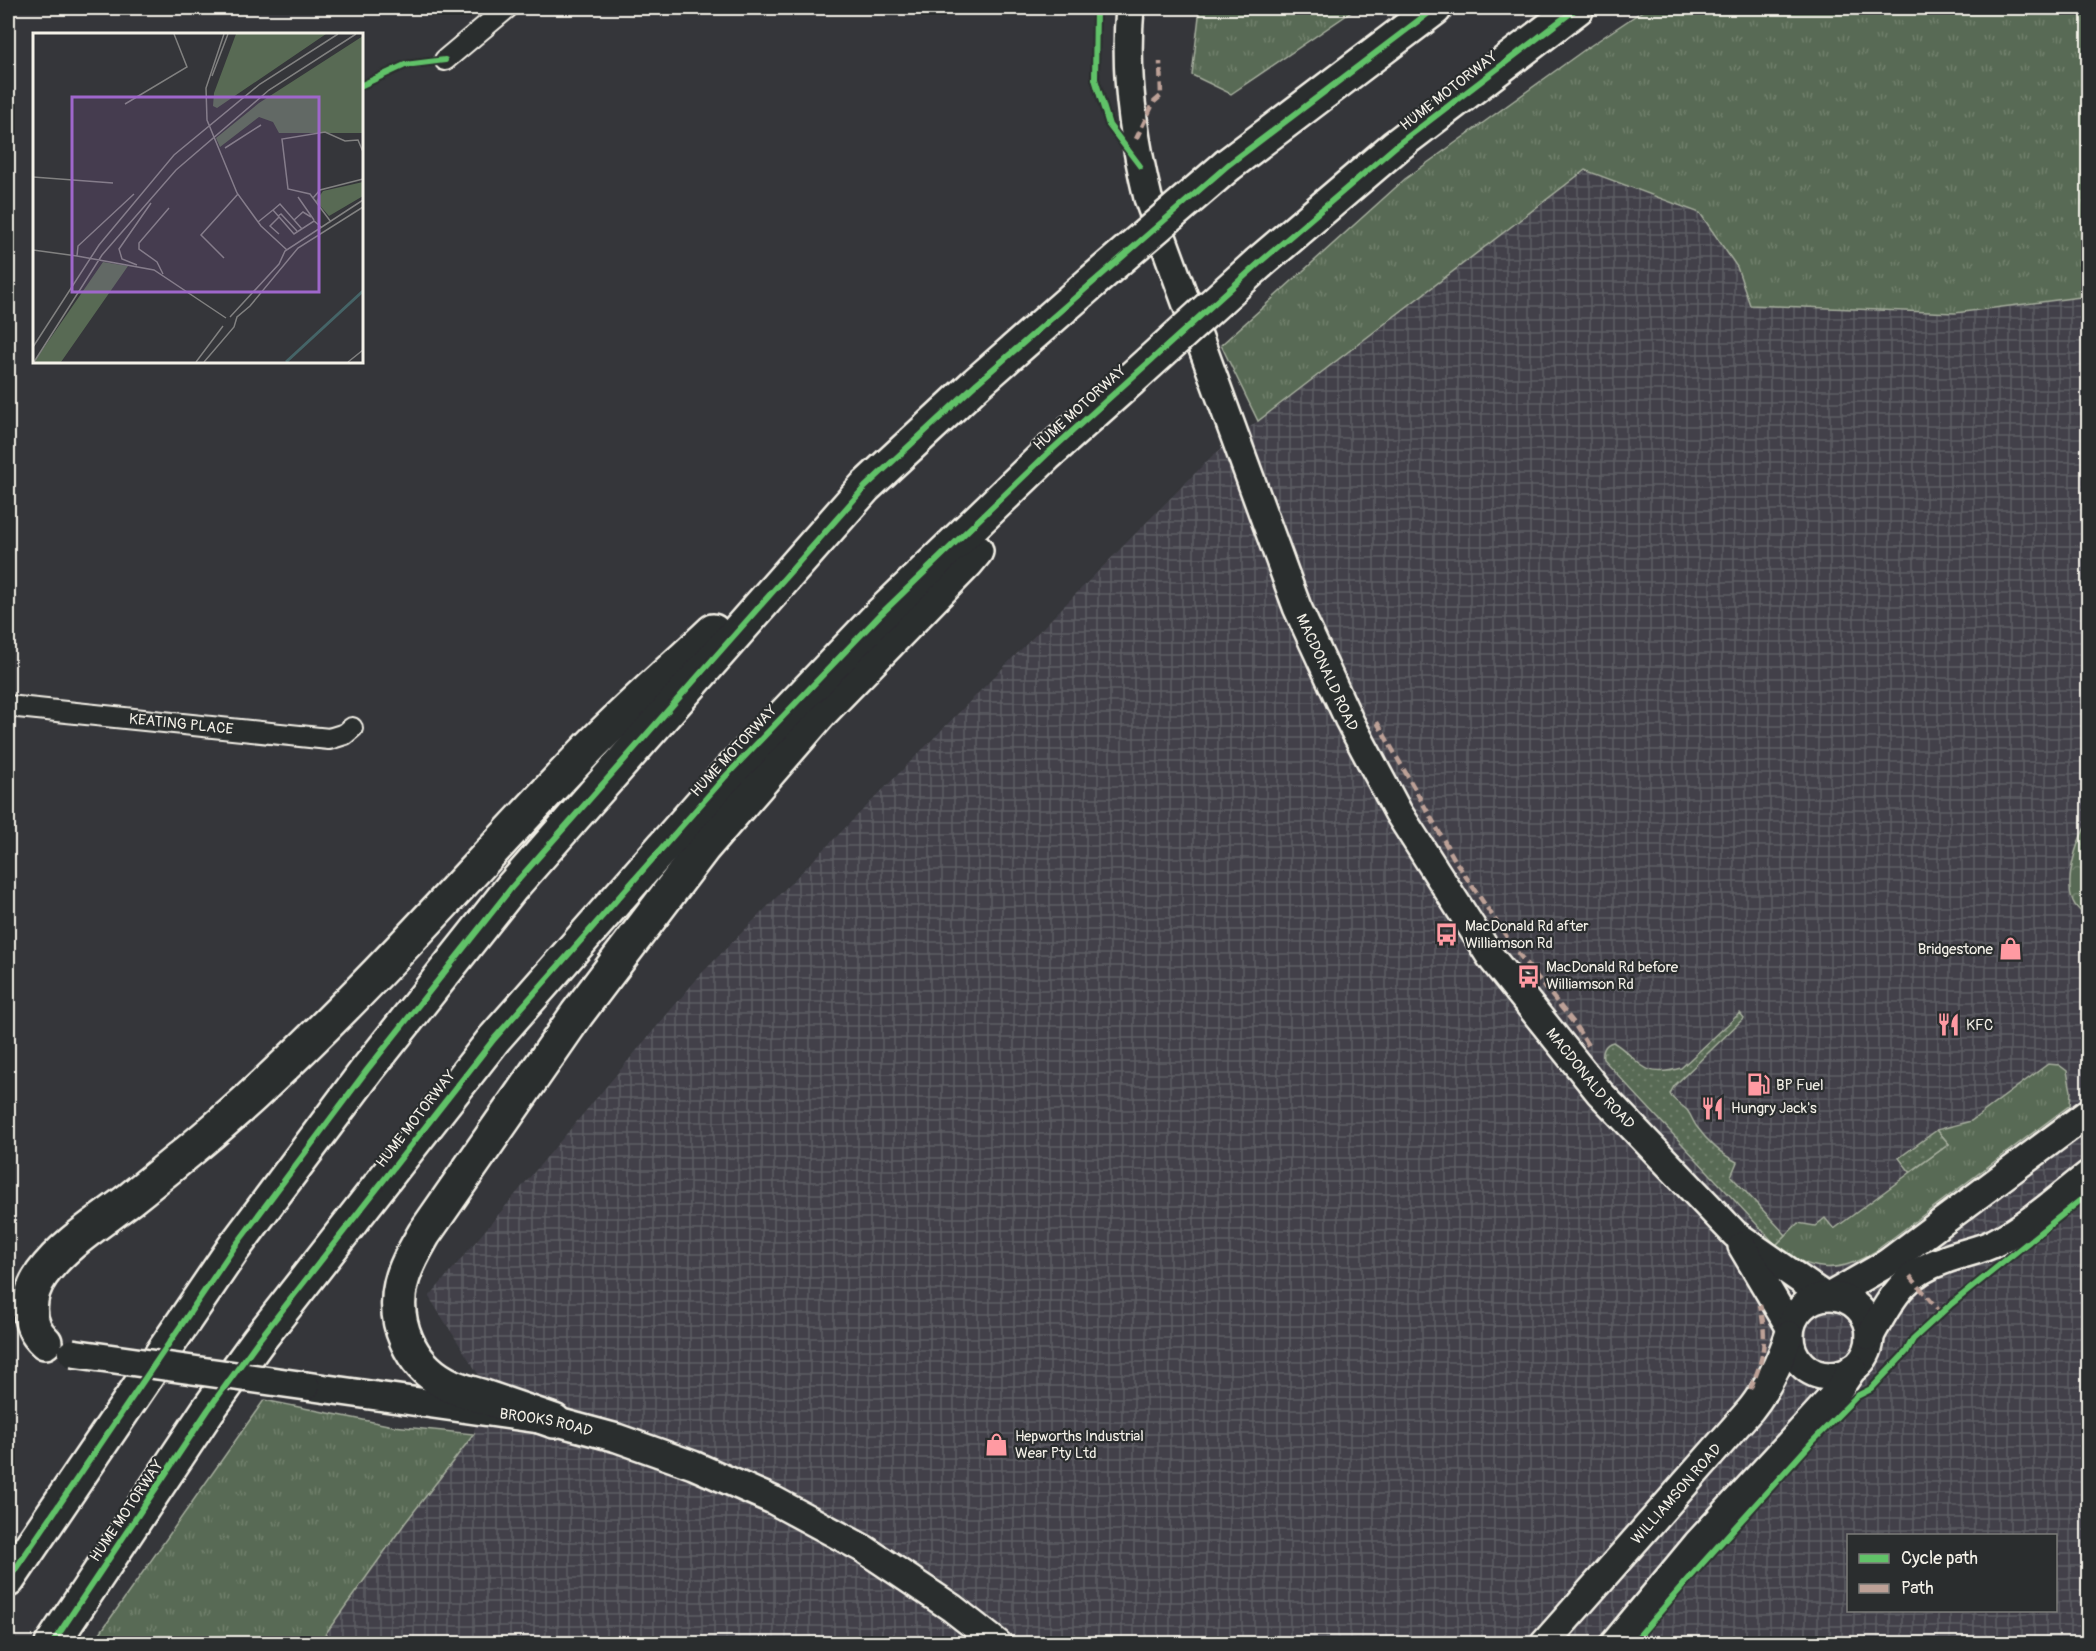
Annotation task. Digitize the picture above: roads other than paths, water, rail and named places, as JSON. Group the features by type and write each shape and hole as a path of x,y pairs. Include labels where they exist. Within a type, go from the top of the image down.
{"highway":[{"path":"59,1348 34,1327 30,1315 30,1303 35,1284 52,1262 71,1244 175,1163 304,1048 586,751 977,383 1228,165 1435,8"},
{"name":"HUME MOTORWAY","path":"52,1644 208,1410 252,1350 494,1039 724,778 881,614 1046,455 1259,263 1396,146 1577,8"},
{"path":"554,1421 452,1387 434,1376 420,1362 409,1347 404,1334 399,1307 401,1284 416,1248 577,1014 702,848 821,712 967,562 1046,455"},
{"path":"8,1580 233,1249 367,1070 512,887 865,487"}],"main road":[{"name":"MACDONALD ROAD","path":"1130,8 1128,32 1130,88 1140,166 1148,198 1297,607 1349,720 1398,812 1490,956 1600,1093 1735,1234 1828,1296"},
{"path":"1853,1368 1836,1375 1823,1375 1802,1364 1794,1354 1790,1331 1797,1312 1802,1306 1816,1298 1828,1296 1886,1264 2088,1113"},
{"path":"1614,1644 1697,1544 1836,1393 1866,1354 1870,1336 1896,1292 1910,1276 1942,1260 1994,1243 2022,1226 2088,1175"},
{"name":"MACDONALD ROAD","path":"1735,1234 1790,1331"},
{"path":"1828,1296 1847,1300 1860,1309 1867,1322 1870,1336"},
{"name":"WILLIAMSON ROAD","path":"1544,1644 1751,1409 1774,1374 1790,1331"},
{"name":"BROOKS ROAD","path":"59,1348 554,1421 617,1438 693,1465 804,1515 864,1549 912,1580 983,1630 998,1644"}],"street":[{"path":"445,60 507,8"},
{"name":"KEATING PLACE","path":"8,706 329,739 345,734 352,728"}],"place":[{"name":"MacDonald Rd after Williamson Rd","path":"1447,935"},
{"name":"Bridgestone","path":"2011,949"},
{"name":"MacDonald Rd before Williamson Rd","path":"1528,976"},
{"name":"KFC","path":"1948,1025"},
{"name":"BP Fuel","path":"1758,1085"},
{"name":"Hungry Jack's","path":"1713,1108"},
{"name":"Hepworths Industrial Wear Pty Ltd","path":"997,1445"}]}
